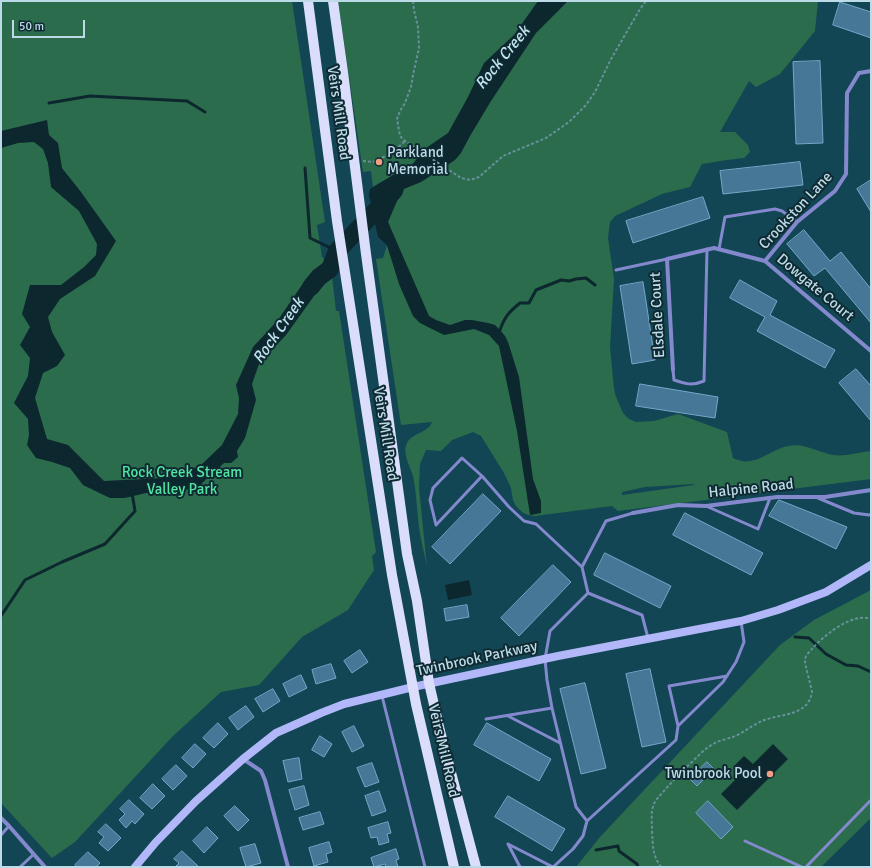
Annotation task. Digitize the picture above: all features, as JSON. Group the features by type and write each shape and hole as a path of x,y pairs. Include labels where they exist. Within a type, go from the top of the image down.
{"main road":[{"name":"Veirs Mill Road","path":"308,1 337,221 392,575 416,704 454,867"},
{"name":"Veirs Mill Road","path":"333,1 407,554 417,601 430,683 442,738 476,867"},
{"name":"Twinbrook Parkway","path":"135,867 156,842 196,801 243,759 276,733 321,713 344,704 430,683 648,638 740,621 778,610 826,592 871,565"}],"street":[{"name":"Crookston Lane","path":"765,261 797,222 835,191 846,174 847,93 859,73 871,71"},
{"name":"Dowgate Court","path":"667,259 714,248 765,261 871,351"},
{"name":"Elsdale Court","path":"667,259 673,370"},
{"name":"Halpine Road","path":"633,513 678,505 706,506 777,497 825,497 871,490"},
{"path":"243,759 260,771 265,780 288,867"},
{"path":"1,818 10,826 45,867"}],"lane":[{"path":"719,249 725,217 775,209 782,211 797,222"},
{"path":"673,370 674,380 682,383 690,385 704,381 707,249"},
{"path":"616,270 667,259"},
{"path":"482,476 436,524 430,500 433,488 462,458 482,476 509,507 524,521 536,524 582,567 588,594"},
{"path":"814,496 854,513 871,514"},
{"path":"706,506 758,528 770,498"},
{"path":"582,567 606,521 633,513"},
{"path":"588,594 642,616 648,638"},
{"path":"587,821 576,807 552,708 546,659 550,632 588,594"},
{"path":"678,726 723,682 736,662 744,642 740,621"},
{"path":"520,867 508,844 553,867 573,849 583,836 587,821 676,740 678,726 669,686 727,676"},
{"path":"382,694 425,867"},
{"path":"486,719 552,708"},
{"path":"508,716 560,743"},
{"path":"806,867 870,800"},
{"path":"1,835 10,826"},
{"path":"745,841 802,867"},
{"path":"20,867 34,854"}],"path":[{"path":"413,1 418,27 419,48 411,87 405,103 400,110 398,119 400,136 405,141 461,178 470,180 480,177 503,156 546,138 569,122 586,105 596,92 611,59 646,1"},
{"path":"354,160 373,162 392,153 405,141"},
{"path":"661,867 654,856 652,843 651,816 653,804 656,800 682,771 707,748 719,740 734,737 763,720 793,713 806,705 812,692 805,660 807,655 820,640 850,621 863,617 871,619"}],"green space":[{"name":"Rock Creek Stream Valley Park","path":"1,1 292,1 325,222 317,225 322,257 326,260 323,264 326,282 332,276 336,311 339,311 376,552 372,556 374,570 348,610 302,637 259,685 221,692 172,737 75,842 52,858 1,803"},
{"path":"338,1 818,1 815,31 780,74 756,87 749,81 720,132 735,132 748,145 750,152 744,158 702,164 690,187 662,194 615,216 610,222 608,238 614,279 610,347 614,389 623,413 629,419 636,422 654,421 678,414 727,432 733,458 741,461 755,460 781,448 794,445 800,445 828,454 838,455 871,451 871,479 618,511 612,506 535,516 522,512 516,506 513,500 511,488 504,473 481,436 473,432 452,440 441,451 426,450 420,464 419,488 427,567 420,534 413,476 405,451 409,440 427,429 432,422 401,425 376,259 383,258 387,245 390,256 390,227 388,222 383,181 373,187 371,171 363,172","holes":["694,485 622,495 622,492 645,487"]},
{"name":"Twinbrook Pool","path":"871,590 871,818 821,867 576,867 600,837 780,645 814,620"}],"water":[{"path":"538,1 568,1 536,33 491,101 461,153 455,160 421,182 404,189 388,222 429,316 450,325 465,320 472,320 495,325 505,336 508,342 519,377 533,479 541,501 541,513 530,515 517,431 499,346 489,335 474,329 444,335 420,323 413,316 399,284 387,245 378,237 369,195 370,189 410,167 426,148 448,133 468,97 484,63 514,35"},
{"path":"47,120 49,135 58,143 62,168 116,241 95,276 60,299 48,317 52,332 65,355 57,366 43,373 35,398 47,439 68,445 104,481 164,478 200,466 222,445 238,414 239,398 236,385 253,347 278,320 306,279 326,260 332,276 319,289 286,335 259,364 252,384 256,400 245,438 237,451 238,457 231,463 224,463 200,485 182,491 146,493 125,498 110,498 83,485 70,468 36,458 27,445 29,435 28,419 14,403 28,376 30,358 20,345 30,327 22,314 30,285 61,285 84,267 96,255 97,244 79,211 51,187 48,163 43,149 34,142 18,143 1,148 1,131"},
{"path":"469,580 472,595 448,600 445,585"},
{"path":"773,744 788,759 737,810 721,794 741,774 734,766 744,756 753,764"}],"building":[{"path":"840,2 871,12 871,38 833,25"},
{"path":"820,61 823,143 796,144 793,62"},
{"path":"800,162 803,185 723,194 720,171"},
{"path":"871,180 871,212 857,189"},
{"path":"703,197 710,218 633,243 626,221"},
{"path":"804,230 830,261 841,252 871,289 871,323 825,268 814,276 787,244"},
{"path":"740,280 777,301 770,315 835,350 825,368 757,331 765,317 730,298"},
{"path":"643,282 655,360 632,364 620,286"},
{"path":"856,369 871,386 871,421 839,383"},
{"path":"640,384 718,397 715,418 636,406"},
{"path":"483,494 501,511 450,564 432,547"},
{"path":"779,500 847,527 836,549 769,516"},
{"path":"685,513 763,553 751,575 673,535"},
{"path":"605,553 671,586 660,608 594,575"},
{"path":"553,565 571,582 519,636 501,618"},
{"path":"467,605 469,617 446,621 444,609"},
{"path":"360,650 368,662 352,673 344,661"},
{"path":"331,664 336,678 316,684 312,670"},
{"path":"650,669 666,742 642,747 626,674"},
{"path":"301,675 307,688 289,697 283,684"},
{"path":"585,683 606,768 581,774 560,689"},
{"path":"273,689 280,701 263,712 255,699"},
{"path":"246,706 254,717 238,730 229,718"},
{"path":"218,723 228,734 214,748 203,738"},
{"path":"487,723 551,759 539,781 474,745"},
{"path":"354,726 364,746 352,752 342,732"},
{"path":"320,736 332,744 324,757 312,750"},
{"path":"195,744 206,754 193,768 182,758"},
{"path":"299,758 302,779 288,782 283,761"},
{"path":"707,762 713,768 705,776 699,770"},
{"path":"372,763 379,782 365,787 357,768"},
{"path":"176,765 187,776 173,790 162,779"},
{"path":"698,773 704,779 697,786 691,780"},
{"path":"153,784 165,796 152,809 140,798"},
{"path":"304,786 309,805 295,810 289,790"},
{"path":"379,791 386,811 372,816 365,796"},
{"path":"508,796 565,829 552,851 495,817"},
{"path":"129,800 144,814 135,824 132,821 126,828 119,820 125,814 120,809"},
{"path":"708,801 733,827 721,839 696,813"},
{"path":"235,806 249,820 238,831 224,816"},
{"path":"320,812 324,824 303,830 299,818"},
{"path":"388,822 391,833 387,834 389,842 379,845 377,837 371,838 368,828"},
{"path":"106,824 121,838 108,851 99,843 104,837 98,832"},
{"path":"207,827 218,838 204,853 193,841"},
{"path":"329,842 332,852 326,854 328,862 314,866 309,848"},
{"path":"255,844 261,863 246,867 240,848"},
{"path":"396,849 399,859 396,860 398,867 386,867 385,864 374,867 371,858"},
{"path":"182,851 198,866 197,867 175,867 179,863 174,859"},
{"path":"88,852 100,863 96,867 77,867 75,865"}],"waterway":[{"path":"49,103 90,96 187,101 205,112"},
{"path":"305,168 310,238 337,251"},
{"name":"Rock Creek","path":"311,287 319,277 330,269 337,251 389,197"},
{"path":"500,330 510,312 520,303 529,303 536,290 561,280 569,281 586,278 595,285"},
{"path":"1,616 25,580 62,562 105,544 135,511 132,493"},
{"path":"795,637 809,638 826,654 846,665 858,666 871,672"},
{"path":"596,850 618,846 619,851 637,864 638,867"}],"place":[{"name":"Parkland Memorial","path":"379,162"},
{"name":"Twinbrook Pool","path":"770,774"}]}
